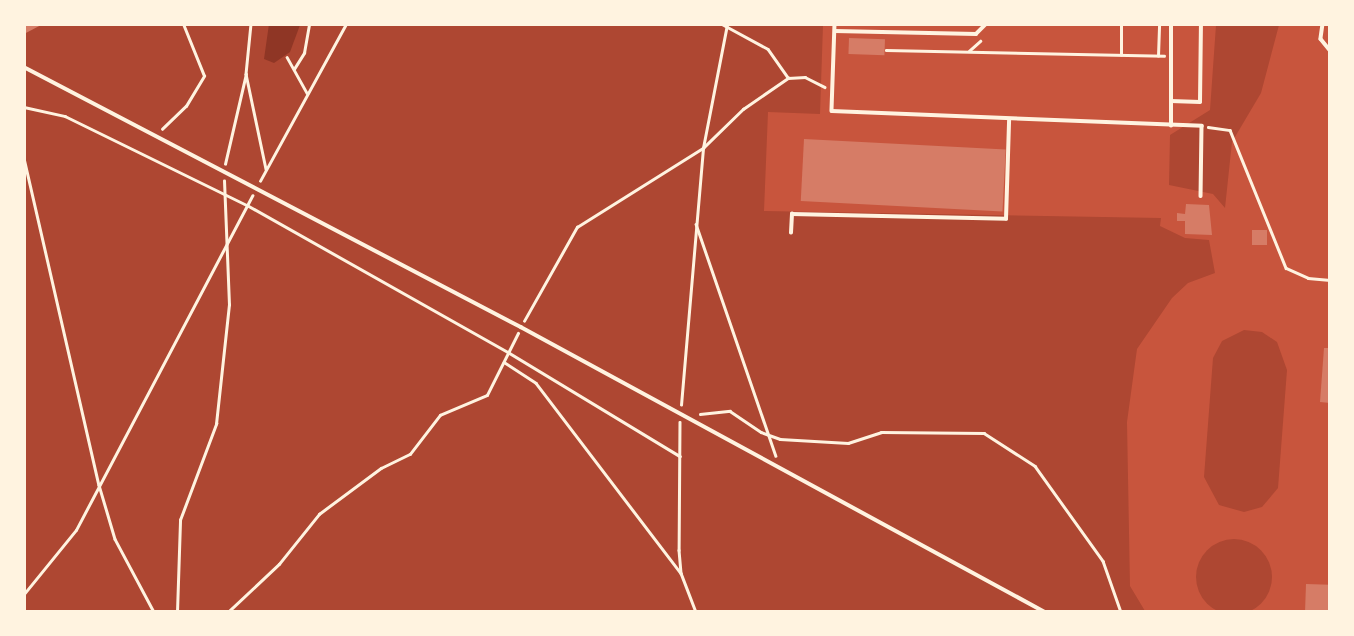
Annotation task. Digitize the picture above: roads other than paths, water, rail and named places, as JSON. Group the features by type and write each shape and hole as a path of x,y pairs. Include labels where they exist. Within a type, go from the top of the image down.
{"lane":[{"path":"835,24 832,111 1009,121 1202,127 1201,196"},
{"path":"835,31 976,34 986,24"},
{"path":"1171,24 1171,126"},
{"path":"1171,101 1200,102 1201,24"},
{"path":"1322,24 1321,39 1329,50"},
{"path":"24,67 520,327 1045,611"},
{"path":"790,233 792,214 1006,219 1009,121"}]}
